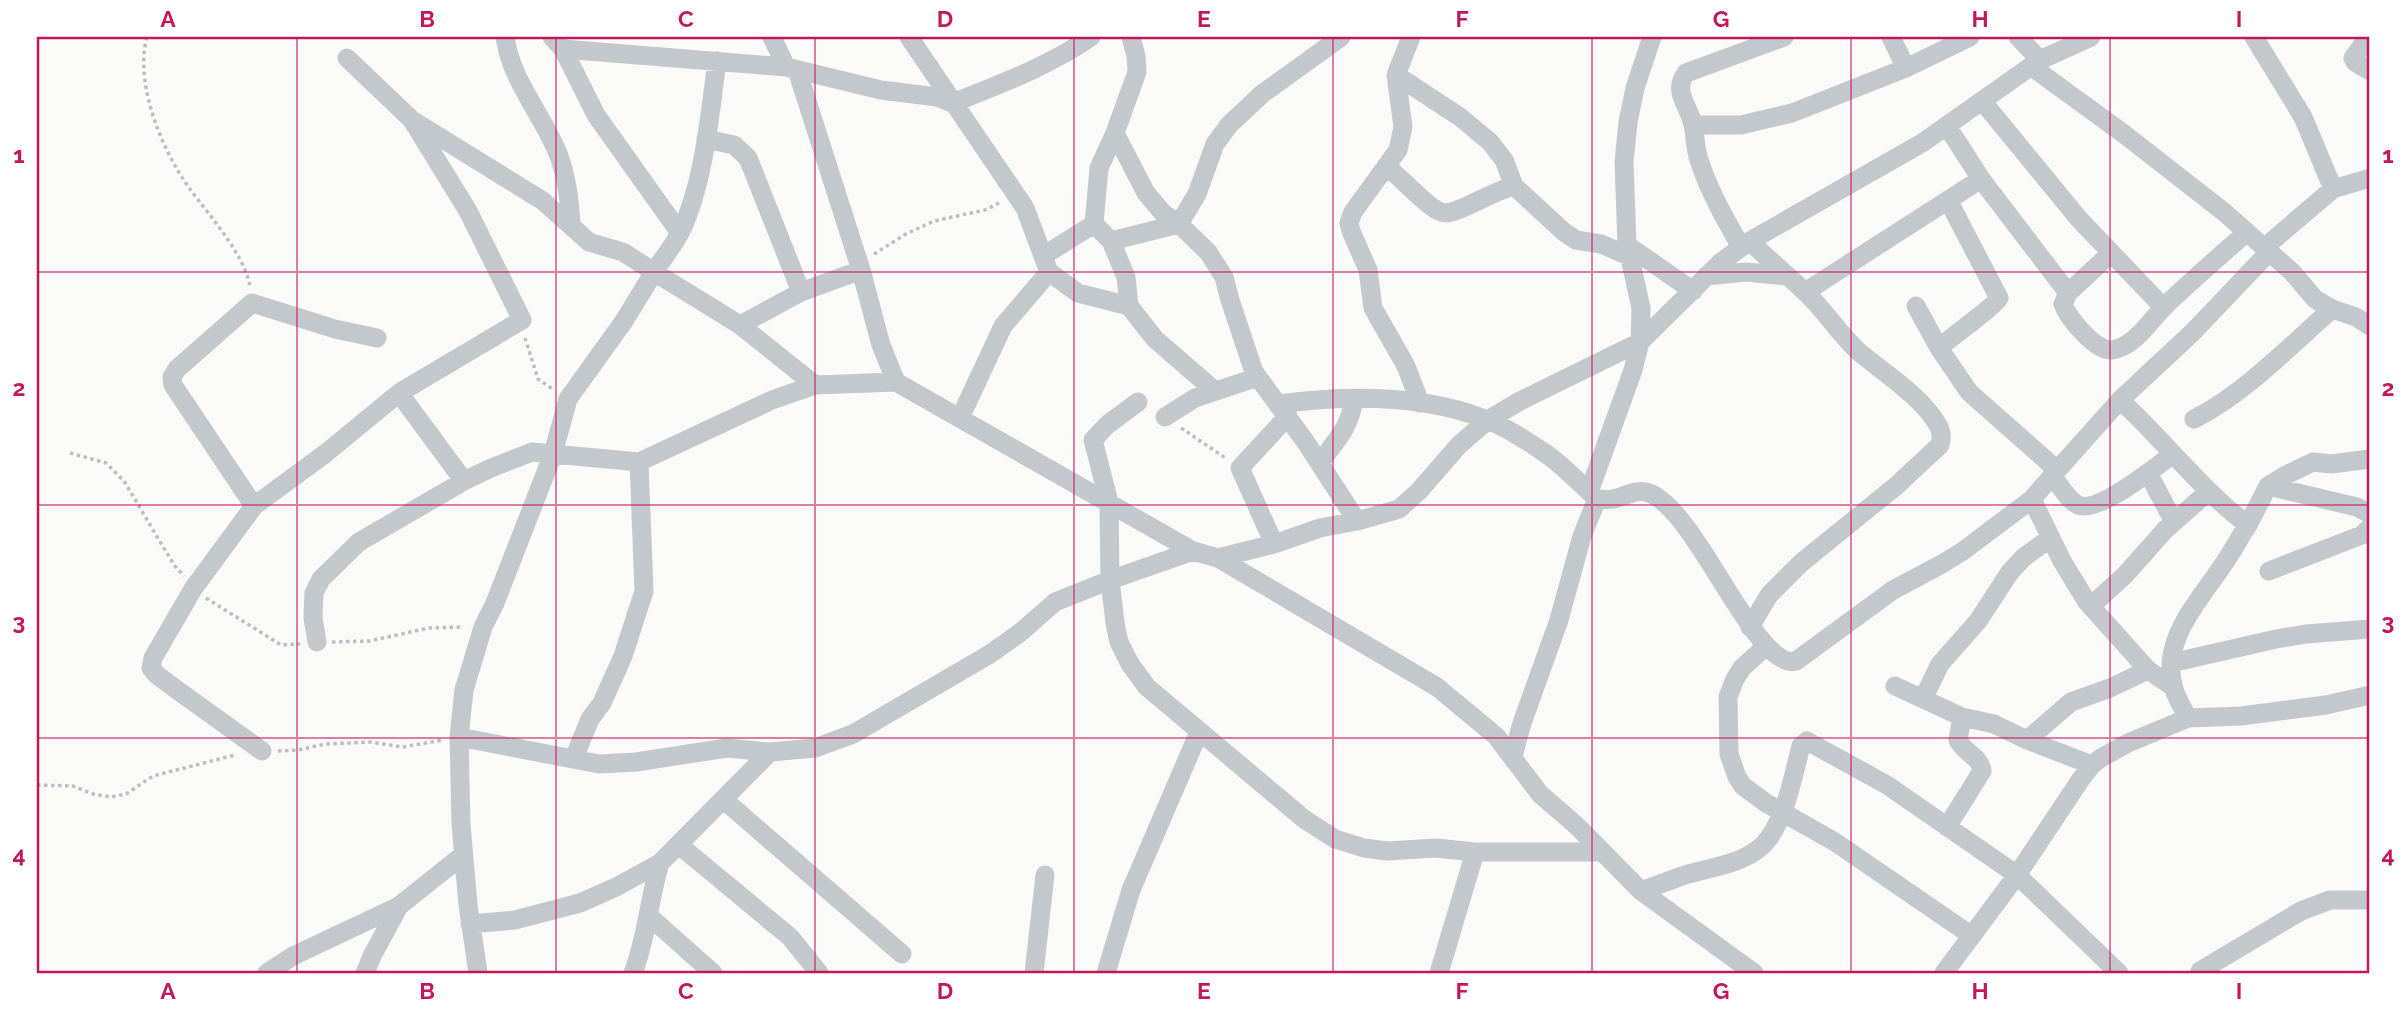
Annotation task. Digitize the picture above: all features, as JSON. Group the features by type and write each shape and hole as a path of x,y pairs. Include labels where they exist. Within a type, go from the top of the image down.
{"street":[{"path":"505,37 522,89 559,156 569,197 571,226"},
{"path":"772,37 792,69 861,270 881,345 896,382"},
{"path":"909,37 1025,208 1046,264 1078,293 1129,306"},
{"path":"558,43 792,69 881,89 937,97 953,103 1033,71 1067,54 1091,37"},
{"path":"960,418 1003,326 1046,264 1094,224 1098,167 1115,134 1137,72 1131,37"},
{"path":"1111,241 1179,224 1196,194 1215,144 1229,125 1262,94 1341,37"},
{"path":"1411,37 1396,75 1404,127 1398,150 1353,212 1349,223 1368,270 1373,308 1406,366 1420,403"},
{"path":"1513,756 1559,620 1615,415 1633,370 1640,342 1641,308 1628,251 1624,162 1635,88 1652,37"},
{"path":"1750,628 1775,588 1828,539 1896,486 1942,442 1939,427 1928,412 1858,351 1805,292 1745,244 1709,186 1695,147 1693,125 1680,92 1681,82 1686,73 1784,37"},
{"path":"1891,37 1906,68"},
{"path":"1693,125 1741,125 1792,113 1906,68 1970,37"},
{"path":"2018,37 2036,63 2247,232 2315,299 2370,326"},
{"path":"1218,558 1274,544 1320,528 1395,511 1407,504 1459,445 1488,420 1640,342 1706,276 1745,244 1922,143 2036,63 2091,37"},
{"path":"2254,37 2303,117 2333,189"},
{"path":"2368,37 2353,58 2370,71"},
{"path":"558,43 596,115 680,233"},
{"path":"347,58 412,120 543,201 589,242 624,252 740,325 815,385"},
{"path":"478,973 463,855 459,737 464,690 483,627 495,603 553,454 568,399 624,321 680,233 691,207 706,139 718,61"},
{"path":"1396,75 1460,117 1490,142 1504,160 1514,186 1547,218 1576,240 1645,256 1693,291"},
{"path":"1983,102 2034,166 2110,253 2163,307"},
{"path":"262,751 151,668 153,658 193,589 254,506 326,453 400,393 522,320 468,211 412,120"},
{"path":"1947,126 1981,179 2068,293"},
{"path":"1115,134 1146,192 1163,214 1179,224 1208,252 1224,277 1254,372 1284,410 1357,521"},
{"path":"706,139 734,145 748,158 801,292"},
{"path":"1386,166 1429,205 1443,213 1492,192 1514,186"},
{"path":"1274,544 1240,467 1284,410 1329,397 1420,403 1464,412 1488,420 1547,455 1593,496 1613,499 1647,492 1665,502 1706,554 1750,628 1781,658 1796,661 1893,590 1950,559 2032,499 2120,400 2193,332 2267,249 2333,189 2370,178"},
{"path":"1805,292 1981,179"},
{"path":"1939,348 1970,321 1995,305 1999,298 1948,200"},
{"path":"1094,224 1111,241 1126,277 1129,306 1155,339 1214,391"},
{"path":"2110,253 2063,300 2066,311 2081,330 2104,350 2113,350 2138,335 2163,307 2247,232"},
{"path":"740,325 801,292 861,270"},
{"path":"1706,276 1756,272 1786,276"},
{"path":"254,506 173,385 172,377 177,369 252,303 377,338"},
{"path":"1916,306 1939,348 1969,392 2054,473 2071,499 2083,506 2107,498 2173,454"},
{"path":"2194,419 2214,408 2257,375 2332,309"},
{"path":"1165,417 1195,398 1258,377"},
{"path":"317,642 313,618 314,593 321,579 359,542 464,481 532,452 639,461 772,400 815,385 896,382 1193,551 1218,558 1437,687 1496,736 1540,794 1641,891 1754,973"},
{"path":"400,393 464,481"},
{"path":"1320,463 1348,426 1354,399"},
{"path":"2120,400 2142,419 2209,491 2248,525"},
{"path":"1138,402 1107,425 1093,440 1109,502 1110,580 1119,642 1130,664 1147,687 1304,819 1335,839 1363,848 1387,851 1436,848 1475,852 1601,852"},
{"path":"2188,718 2174,687 2171,663 2179,631 2248,525 2268,486 2313,462 2331,464 2370,459"},
{"path":"574,758 590,719 602,703 623,656 644,591 639,461"},
{"path":"2148,473 2174,522"},
{"path":"2268,486 2357,508 2370,514"},
{"path":"2091,606 2125,575 2174,522 2209,491"},
{"path":"2032,499 2075,584 2091,606 2148,670 2174,687"},
{"path":"2269,571 2362,535 2370,527"},
{"path":"1923,699 1940,664 1978,621 2010,572 2035,547 2050,538"},
{"path":"459,737 599,764 636,762 727,748 770,752 815,748 853,734 990,654 1021,632 1055,602 1193,551"},
{"path":"2171,663 2296,636 2370,629"},
{"path":"1766,646 1742,668 1730,688 1727,709 1728,745 1732,767 1742,786 1766,803 1835,842 1972,936"},
{"path":"2027,740 2067,704 2148,670"},
{"path":"1895,686 1962,717 1994,724 2092,765"},
{"path":"1944,973 2017,875 2092,765 2128,743 2188,718 2241,716 2326,705 2370,695"},
{"path":"1947,827 1982,771 1979,761 1961,747 1958,740 1962,717"},
{"path":"1105,973 1130,890 1199,732"},
{"path":"1641,891 1736,860 1757,850 1770,837 1782,811 1801,746 1808,741 1887,785 2017,875 2119,973"},
{"path":"470,924 515,920 580,903 660,863 770,752"},
{"path":"724,800 902,954"},
{"path":"679,845 790,937 819,973"},
{"path":"1443,971 1475,852"},
{"path":"267,973 293,956 399,906 463,855"},
{"path":"634,973 650,917 652,894 660,863"},
{"path":"1034,973 1045,875"},
{"path":"2200,971 2301,911 2330,900 2370,900"},
{"path":"365,973 399,906"},
{"path":"650,917 713,973"}],"path":[{"path":"147,37 142,54 143,65 158,132 189,189 216,222 244,267 252,303"},
{"path":"861,270 877,250 906,234 934,221 985,210 1015,195"},
{"path":"522,320 538,379 568,399"},
{"path":"1165,417 1240,467"},
{"path":"70,453 106,463 124,481 168,555 193,589 281,645 369,641 429,628 483,627"},
{"path":"2368,973 2370,969"}]}
